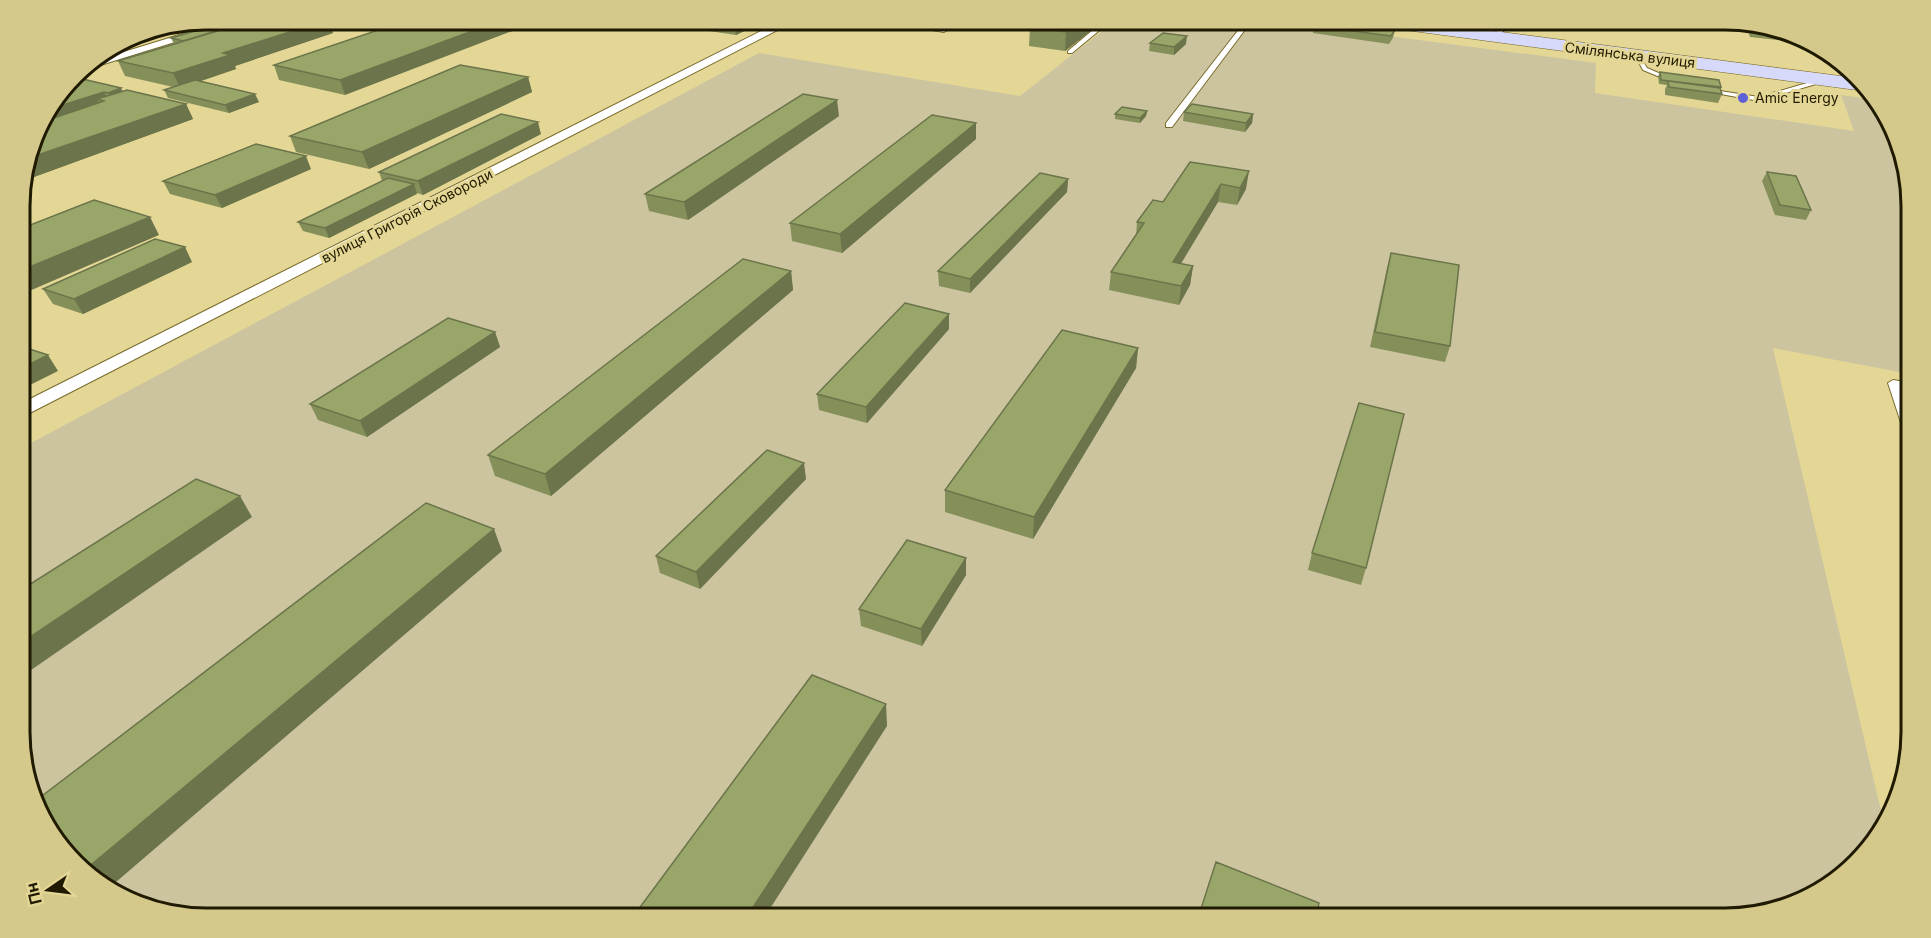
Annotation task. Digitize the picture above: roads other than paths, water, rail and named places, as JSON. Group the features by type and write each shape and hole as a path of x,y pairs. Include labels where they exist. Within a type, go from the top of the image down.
{"main road":[{"name":"Смілянська вулиця","path":"1501,30 1637,56 1852,84"}],"street":[{"path":"107,61 210,30"},
{"name":"вулиця Григорія Сковороди","path":"30,407 774,30"}],"lane":[{"path":"1070,52 1098,30"},
{"path":"1169,125 1242,30"},
{"path":"1637,56 1645,69 1682,85"},
{"path":"1703,91 1759,99 1824,80"},
{"path":"1901,384 1893,383 1901,406"}],"place":[{"name":"Amic Energy","path":"1743,98"}]}
